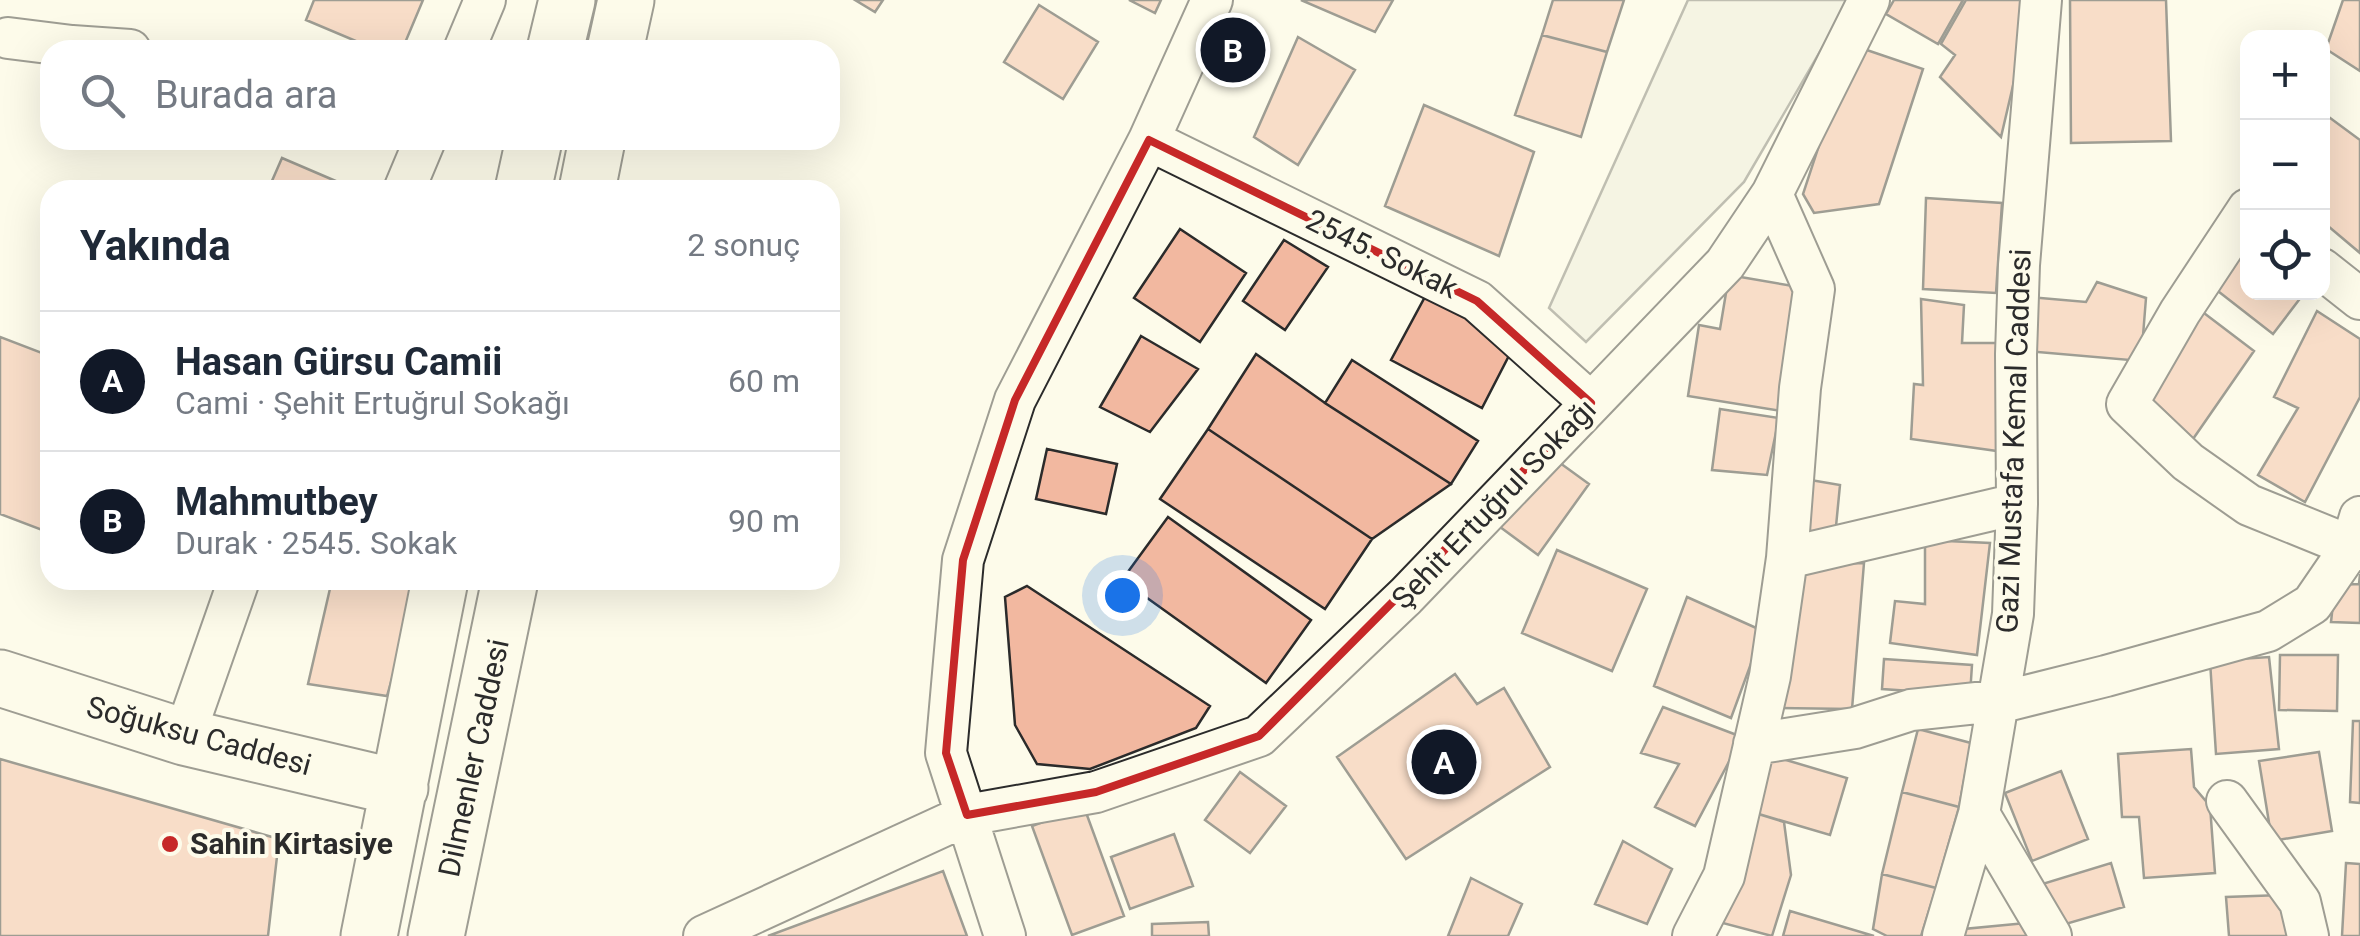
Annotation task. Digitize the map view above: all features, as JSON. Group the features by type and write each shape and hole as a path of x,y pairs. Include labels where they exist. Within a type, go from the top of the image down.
{"street":[{"path":"468,40 485,0"},
{"path":"557,40 567,0"},
{"path":"617,40 626,0"},
{"path":"1004,936 946,753 963,560 1015,400 1149,140 1212,0"},
{"name":"Şehit Ertuğrul Sokağı","path":"704,936 967,815 1096,792 1259,736 1406,596 1725,264 1772,194 1869,0"},
{"name":"Gazi Mustafa Kemal Caddesi","path":"1943,936 1979,814 2013,614 2019,265 2041,0"},
{"path":"8,38 40,42"},
{"name":"2545. Sokak","path":"1149,140 1477,300 1592,403"},
{"path":"407,180 416,150"},
{"path":"525,180 532,150"},
{"path":"589,180 595,150"},
{"path":"1693,936 1724,876 1770,676 1787,558 1800,388 1814,289 1772,194"},
{"path":"1754,744 1855,728 1911,710 1998,703 2106,676 2268,630 2312,604 2357,538 2249,505 2188,462 2127,404 2180,312 2246,210"},
{"path":"2330,275 2360,299"},
{"path":"1787,558 2017,504"},
{"path":"184,736 236,590"},
{"path":"369,936 438,590"},
{"name":"Dilmenler Caddesi","path":"436,936 508,590"},
{"name":"Soğuksu Caddesi","path":"0,678 184,736 400,788"},
{"path":"2226,801 2300,902 2308,936"},
{"path":"1979,814 2052,936"}],"highlighted area":[{"path":"1149,140 1477,301 1591,403 1259,736 1096,792 967,815 946,753 963,560 1015,400"}],"shaded area":[{"path":"1688,0 1850,0 1744,182 1586,342 1549,308"}],"building":[{"path":"314,0 423,0 406,40 353,40 306,20"},
{"path":"855,0 883,0 875,12"},
{"path":"1129,0 1161,0 1155,13"},
{"path":"1301,0 1393,0 1375,32"},
{"path":"1553,0 1624,0 1607,52 1542,35"},
{"path":"1894,0 1963,0 1938,44 1886,14"},
{"path":"1966,0 2033,0 2001,137 1940,77 1955,55 1941,44"},
{"path":"2070,0 2166,0 2171,141 2071,143"},
{"path":"2343,0 2360,0 2360,71 2330,52 2330,37"},
{"path":"1039,5 1098,42 1063,99 1004,62"},
{"path":"1542,35 1607,52 1581,137 1515,115"},
{"path":"1298,37 1355,70 1298,165 1254,137"},
{"path":"1852,45 1923,69 1879,204 1814,213 1803,194"},
{"path":"1424,105 1534,152 1499,256 1385,206"},
{"path":"2330,118 2360,140 2360,253 2330,228"},
{"path":"282,158 333,180 272,180"},
{"path":"1926,198 2002,203 1996,293 1923,289"},
{"path":"1180,229 1246,273 1200,342 1134,298"},
{"path":"1284,240 1328,267 1285,330 1243,301"},
{"path":"2240,254 2240,300 2299,300 2273,334 2214,288"},
{"path":"1729,275 1799,287 1781,411 1688,396 1699,325 1720,329"},
{"path":"2097,282 2146,298 2141,361 2025,351 2029,297 2086,302"},
{"path":"1426,295 1516,342 1482,408 1391,360"},
{"path":"1921,299 1964,305 1962,343 2000,343 1997,451 1911,439 1914,384 1923,385"},
{"path":"2200,310 2254,351 2193,439 2145,393"},
{"path":"2317,311 2360,339 2360,397 2305,502 2258,475 2298,408 2274,397"},
{"path":"1141,336 1198,369 1150,432 1100,407"},
{"path":"0,337 40,352 40,529 0,514"},
{"path":"1256,354 1451,484 1372,539 1208,429"},
{"path":"1352,360 1478,441 1451,484 1325,403"},
{"path":"1720,409 1779,418 1767,475 1712,470"},
{"path":"1208,429 1372,539 1325,609 1160,499"},
{"path":"1047,449 1117,464 1106,514 1036,499"},
{"path":"1549,455 1589,484 1538,555 1496,524"},
{"path":"1793,477 1840,485 1834,547 1788,543"},
{"path":"1168,517 1311,620 1266,683 1122,580"},
{"path":"1925,540 1990,543 1977,655 1890,643 1895,601 1925,604"},
{"path":"1557,550 1647,589 1612,671 1522,633"},
{"path":"1864,563 1852,709 1775,708 1785,565"},
{"path":"2360,574 2360,623 2331,622 2335,585 2359,584"},
{"path":"1027,586 1210,706 1196,728 1090,769 1037,764 1015,725 1005,597"},
{"path":"330,590 417,590 387,696 308,684"},
{"path":"1687,597 1763,631 1731,718 1654,686"},
{"path":"2280,655 2338,655 2337,711 2279,710"},
{"path":"2269,657 2279,749 2216,754 2210,661"},
{"path":"1884,659 1972,665 1970,695 1882,689"},
{"path":"1455,674 1477,704 1504,688 1550,767 1406,859 1337,757"},
{"path":"1663,707 1742,737 1695,826 1655,807 1679,764 1641,753"},
{"path":"2353,721 2360,721 2360,803 2350,802"},
{"path":"1918,729 1971,743 1959,807 1902,792"},
{"path":"2191,749 2194,787 2210,806 2215,873 2144,878 2139,817 2122,817 2118,754"},
{"path":"2319,752 2332,831 2272,841 2259,761"},
{"path":"1769,755 1847,778 1830,835 1752,812"},
{"path":"0,759 279,839 268,936 0,936"},
{"path":"2061,771 2088,839 2032,861 2005,793"},
{"path":"1240,772 1286,806 1250,853 1205,820"},
{"path":"1902,792 1959,807 1936,888 1882,874"},
{"path":"1084,807 1124,916 1072,935 1032,826"},
{"path":"1752,812 1784,822 1791,875 1772,936 1715,921"},
{"path":"1174,834 1193,886 1130,909 1111,857"},
{"path":"1623,841 1672,869 1647,924 1595,904"},
{"path":"2111,863 2124,907 2052,928 2039,885"},
{"path":"2346,863 2360,864 2360,936 2342,936"},
{"path":"943,871 967,936 768,936"},
{"path":"1882,874 1936,888 1921,936 1887,936 1873,929"},
{"path":"1471,878 1522,904 1508,936 1448,936"},
{"path":"2282,895 2287,936 2229,936 2226,897"},
{"path":"1790,911 1874,936 1783,936"},
{"path":"1208,922 1209,936 1152,936 1152,924"},
{"path":"2036,922 2037,936 1964,936 1964,929"}],"place":[{"name":"Mahmutbey","path":"1233,50"},
{"name":"Hasan Gürsu Camii","path":"1444,762"},
{"name":"Sahin Kirtasiye","path":"170,844"}]}
